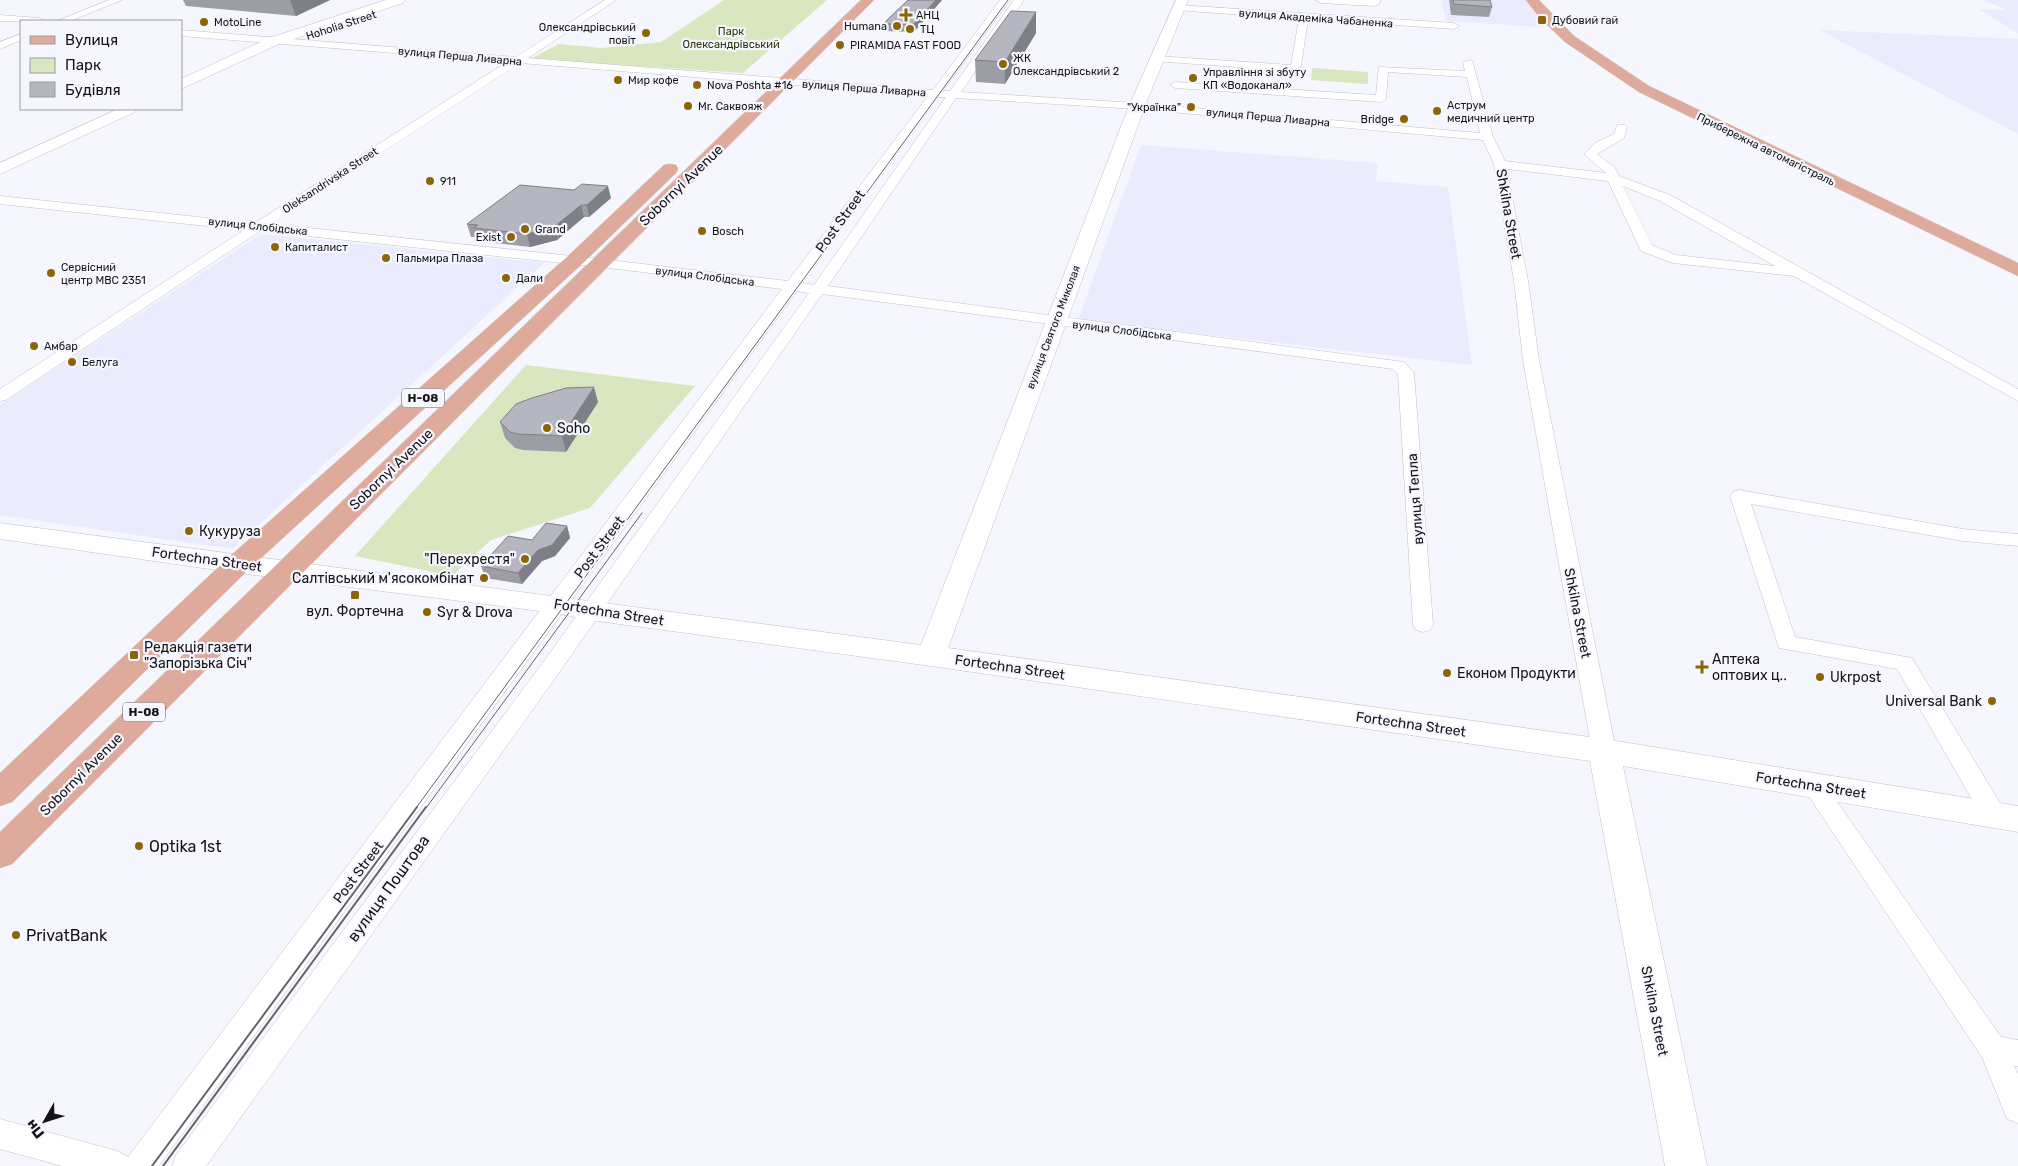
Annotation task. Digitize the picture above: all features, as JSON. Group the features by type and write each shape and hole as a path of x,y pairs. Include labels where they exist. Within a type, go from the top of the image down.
{"main road":[{"name":"Sobornyi Avenue","path":"0,793 238,564 575,260 763,80 843,0"},
{"name":"Sobornyi Avenue","path":"0,854 600,263 787,82 868,0"},
{"name":"Прибережна автомагістраль","path":"1541,4 1560,31 1599,62 1644,89 2018,270"},
{"name":"Прибережна автомагістраль","path":"1601,43 1622,58 1671,86 1964,226"}],"street":[{"path":"65,20 117,0"},
{"name":"Oleksandrivska Street","path":"0,396 259,226 611,0"},
{"name":"Post Street","path":"590,611 818,291 1005,0"},
{"name":"Post Street","path":"140,1166 792,286 1019,0"},
{"path":"1321,0 1375,3 1375,0"},
{"name":"Hoholia Street","path":"269,44 289,42 404,2"},
{"name":"Hoholia Street","path":"182,85 269,44 404,2"},
{"name":"вулиця Академіка Чабаненка","path":"1180,4 1304,17 1454,26"},
{"name":"вулиця Святого Миколая","path":"931,656 1054,322 1137,106 1180,4"},
{"path":"1175,85 1245,77 1296,66 1298,43 1304,17"},
{"path":"0,18 26,20"},
{"path":"1389,22 1390,29 1426,32"},
{"path":"0,28 20,30"},
{"path":"182,33 269,44"},
{"path":"0,46 20,37"},
{"name":"вулиця Перша Ливарна","path":"289,42 943,94 1137,106 1487,137"},
{"path":"1157,59 1245,77 1381,99 1383,69 1471,74"},
{"name":"Shkilna Street","path":"1468,62 1487,137 1500,164 1521,281 1531,360 1604,751 1686,1166"},
{"path":"0,169 128,110"},
{"path":"1621,127 1620,136 1605,143 1590,154 1611,171 1646,248 1673,259 1796,272"},
{"path":"1500,164 1613,178 1665,198 2018,396"},
{"name":"вулиця Слобідська","path":"0,200 575,260 792,286 1054,322 1381,362 1398,365 1406,372"},
{"name":"вулиця Тепла","path":"1406,372 1423,625"},
{"path":"2006,817 1904,663 1786,643 1739,496 1963,535 2018,540"},
{"name":"Fortechna Street","path":"0,531 238,564 556,604 590,611 931,656 1604,751 2006,817"},
{"name":"вулиця Поштова","path":"187,1166 590,611"},
{"path":"1814,786 2005,1051 2018,1109"},
{"path":"0,1134 117,1166"}],"shaded area":[{"path":"1441,0 1525,0 1544,27 1446,21"},
{"path":"1983,0 2018,0 2018,33 1978,9 2007,10"},
{"path":"1820,30 2018,39 2018,134 1840,41"},
{"path":"1141,145 1378,163 1376,181 1448,187 1472,365 1078,320"},
{"path":"261,234 544,263 232,549 0,515 0,405"}],"green space":[{"name":"Парк Олександрівський","path":"724,0 827,0 743,73 530,59 559,44 602,48 661,42"},
{"path":"1312,68 1368,72 1368,84 1311,80"},
{"path":"526,365 695,386 590,508 491,540 452,576 355,556"}],"building":[{"path":"908,0 936,0 914,24 883,24"},
{"path":"1453,0 1490,0 1492,7 1454,4"},
{"path":"1011,11 1036,12 1005,62 975,60"},
{"path":"582,184 608,186 587,205 581,205 554,227 527,234 474,228 478,225 467,224 520,185 574,190"},
{"path":"594,387 562,436 518,434 510,432 500,422 516,404 532,398 566,388"},
{"path":"546,523 567,526 552,545 538,550 518,573 481,566 508,536 532,540"}],"tram line":[{"path":"416,808 1008,0"},
{"path":"426,808 642,513"},
{"path":"152,1166 417,807"},
{"path":"163,1166 426,807"}],"place":[{"name":"АНЦ","path":"906,15"},
{"name":"Дубовий гай","path":"1542,20"},
{"name":"MotoLine","path":"204,22"},
{"name":"Humana","path":"897,26"},
{"name":"ТЦ","path":"910,29"},
{"name":"Олександрівський повіт","path":"646,33"},
{"name":"PIRAMIDA FAST FOOD","path":"840,45"},
{"name":"ЖК Олександрівський 2","path":"1003,64"},
{"name":"Управлiння зi збуту КП «Водоканал»","path":"1193,78"},
{"name":"Мир кофе","path":"618,80"},
{"name":"Nova Poshta #16","path":"697,85"},
{"name":"Mr. Cаквояж","path":"688,106"},
{"name":"\"Українка\"","path":"1191,107"},
{"name":"Аструм медичний центр","path":"1437,111"},
{"name":"Bridge","path":"1404,119"},
{"name":"911","path":"430,181"},
{"name":"Grand","path":"525,229"},
{"name":"Bosch","path":"702,231"},
{"name":"Exist","path":"511,237"},
{"name":"Капиталист","path":"275,247"},
{"name":"Пальмира Плаза","path":"386,258"},
{"name":"Сервісний центр МВС 2351","path":"51,273"},
{"name":"Дали","path":"506,278"},
{"name":"Амбар","path":"34,346"},
{"name":"Белуга","path":"72,362"},
{"name":"Soho","path":"547,428"},
{"name":"Кукуруза","path":"189,531"},
{"name":"\"Перехрестя\"","path":"525,559"},
{"name":"Салтівський м'ясокомбінат","path":"484,578"},
{"name":"вул. Фортечна","path":"355,595"},
{"name":"Syr & Drova","path":"427,612"},
{"name":"Редакція газети \"Запорізька Січ\"","path":"134,655"},
{"name":"Аптека оптових ц‥","path":"1702,667"},
{"name":"Економ Продукти","path":"1447,673"},
{"name":"Ukrpost","path":"1820,677"},
{"name":"Universal Bank","path":"1992,701"},
{"name":"Оptika 1st","path":"139,846"},
{"name":"PrivatBank","path":"16,935"}]}
